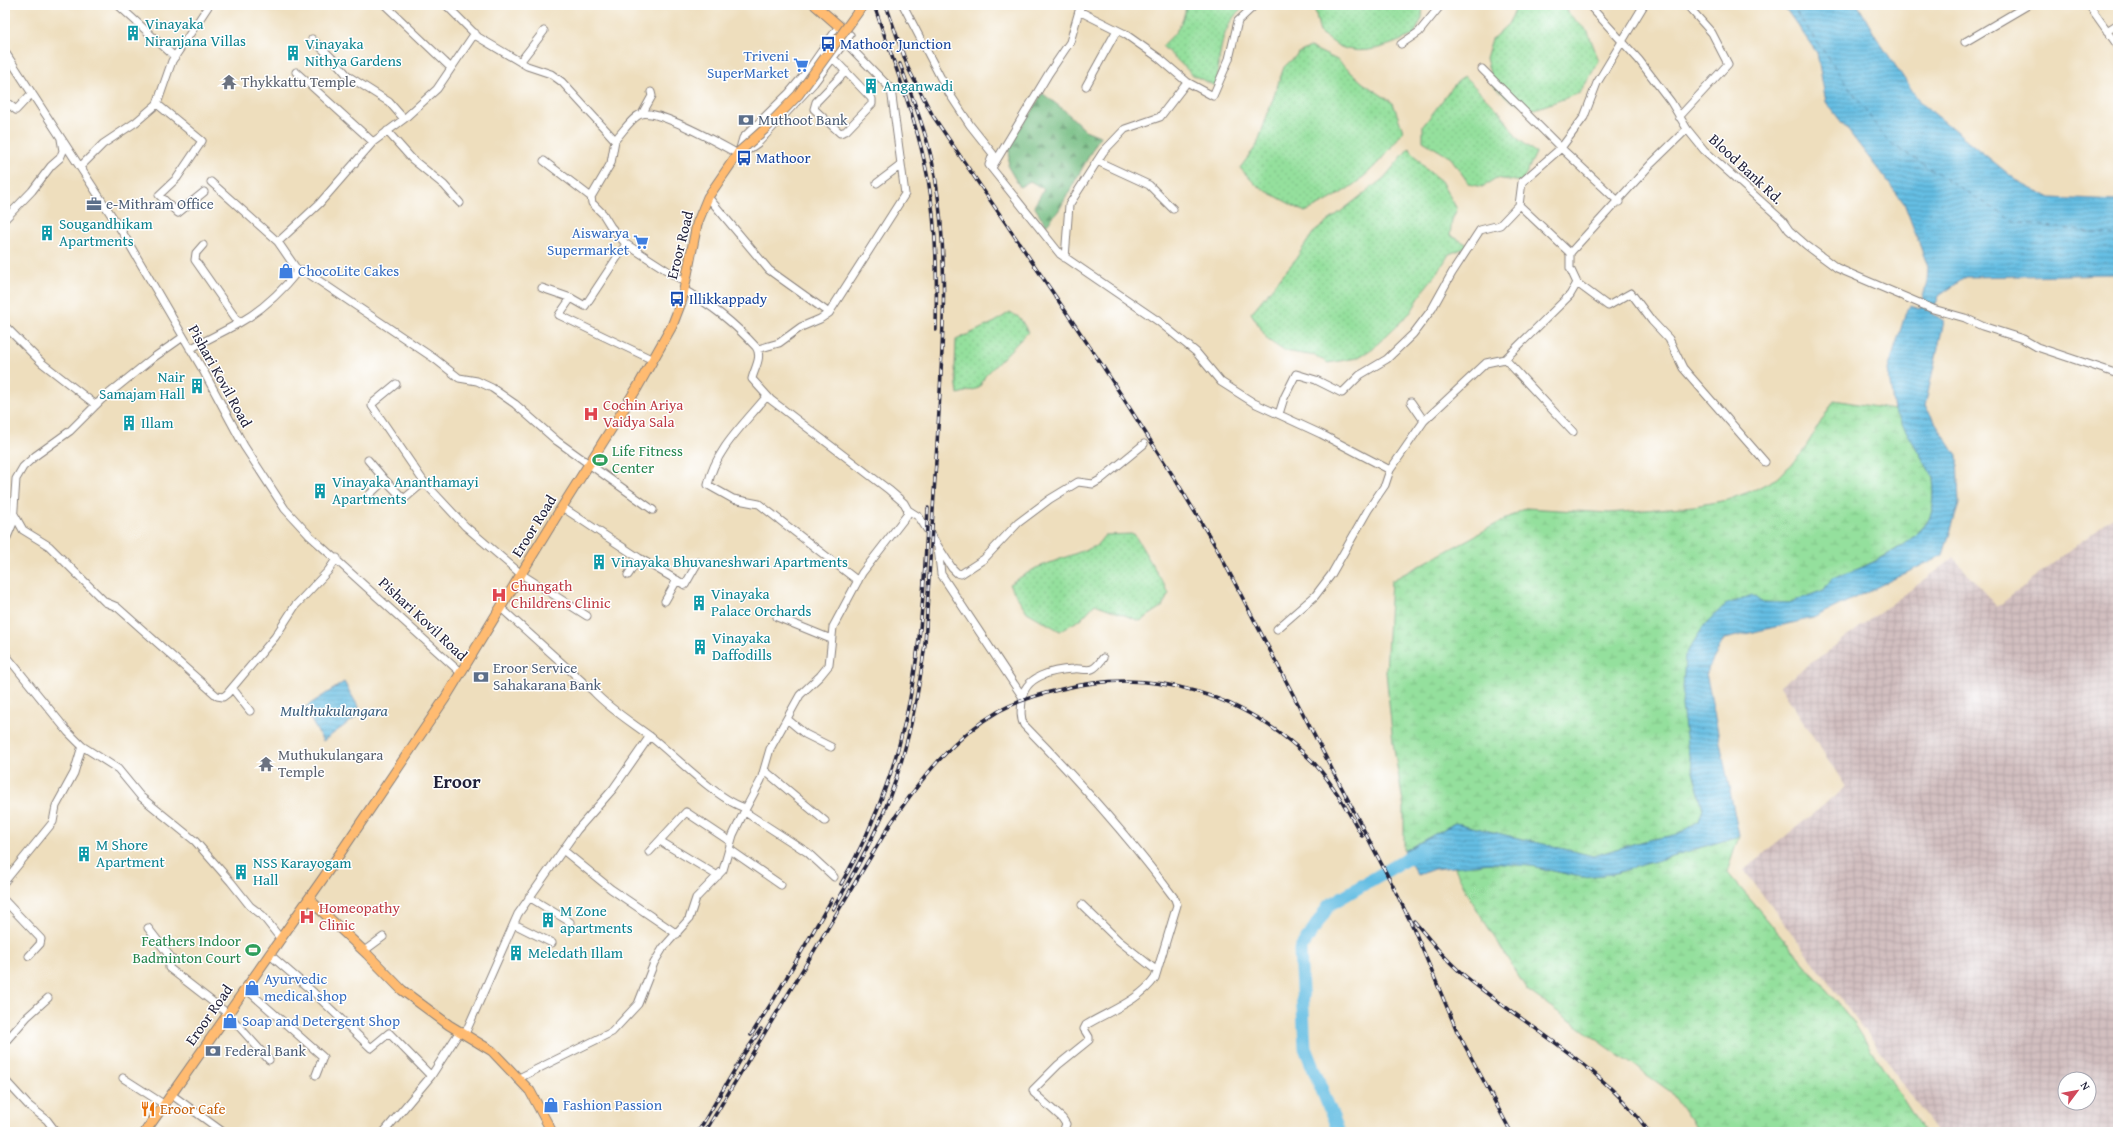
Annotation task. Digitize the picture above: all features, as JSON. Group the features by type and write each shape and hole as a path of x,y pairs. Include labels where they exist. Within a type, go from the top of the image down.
{"main road":[{"path":"815,5 839,26"},
{"name":"Eroor Road","path":"145,1132 308,899 461,673 653,360 672,326 684,286 696,224 708,198 738,153 798,95 862,5"},
{"path":"308,899 364,951 402,990 462,1033 492,1051 530,1091 552,1132"}],"street":[{"path":"118,5 175,56"},
{"path":"80,167 103,144 136,122 156,104 175,56 209,5"},
{"path":"384,5 452,68"},
{"path":"446,5 475,33 527,66 551,74 562,82 615,140"},
{"path":"903,5 930,60 948,90 970,125 993,154 989,165 1060,254 1169,330 1196,352 1221,382 1254,403 1390,470"},
{"path":"992,169 1049,73 1070,42 1080,8 1160,58 1187,82 1213,96 1229,59 1238,21 1255,5"},
{"path":"1401,44 1419,32 1441,5"},
{"name":"Blood Bank Rd.","path":"1589,5 1639,60 1671,102 1686,129 1704,150 1782,220 1800,240 1825,260 1837,268 1933,309 1965,318 1982,326 2023,339 2037,347 2118,374"},
{"path":"1279,414 1284,398 1296,374 1316,380 1342,393 1360,375 1387,359 1413,334 1432,309 1452,273 1480,230 1500,225 1519,205 1522,182 1561,148 1584,117 1597,83 1644,5"},
{"path":"1679,117 1728,64 1712,33 1687,5"},
{"path":"1965,42 2028,5"},
{"path":"2089,5 2118,46"},
{"path":"2106,31 2118,24"},
{"path":"642,114 648,114 685,126 738,153 748,150 776,125 814,83 850,35 839,26 809,69 789,93 743,138 738,153"},
{"path":"1086,86 1117,30"},
{"path":"520,62 544,31"},
{"path":"278,242 319,204 373,142 404,119 437,89 475,33"},
{"path":"312,39 336,61 348,76 389,102 404,119"},
{"path":"758,349 779,343 801,327 820,320 829,313 905,194 891,89 845,42"},
{"name":"Pishari Kovil Road","path":"5,52 121,230 244,446 285,509 310,536 337,558 461,673"},
{"path":"833,58 846,71 872,99 872,104 846,132 840,133 814,109 816,102 846,71"},
{"path":"1482,69 1561,148 1619,202"},
{"path":"296,72 373,142"},
{"path":"1065,258 1069,205 1103,152 1125,129 1160,116 1187,82"},
{"path":"590,197 611,163 615,140 636,118 642,114 652,96 651,92"},
{"path":"5,101 16,110 32,93"},
{"path":"156,104 202,141 177,178 159,195 178,213 204,192"},
{"path":"1686,129 1651,164 1619,202 1570,253 1570,268 1577,283 1608,306 1631,293 1652,321 1669,339 1682,368 1765,462"},
{"path":"387,131 412,159 444,185 460,203"},
{"path":"5,219 32,191 50,166 60,158 63,152 61,137"},
{"path":"544,161 590,197 592,203 603,214 611,227 626,244 735,324 758,349 758,365 752,379 767,396 904,503 908,510 919,517 952,568 957,573 961,574 984,559 1018,523 1050,499 1078,482 1093,484 1100,480 1144,444"},
{"path":"1097,161 1149,185 1173,209"},
{"path":"877,183 901,165"},
{"path":"211,182 278,242 298,271"},
{"path":"708,198 769,270 829,313"},
{"path":"1519,205 1570,253"},
{"path":"542,288 572,298 585,306 626,244"},
{"path":"203,245 196,253 195,260 239,323"},
{"path":"190,349 239,323 260,309 279,292 298,271 303,270 406,339 459,378 477,381 492,388 515,404 557,441 590,463 653,510"},
{"path":"1277,629 1315,596 1331,575 1368,510 1385,486 1390,470 1424,421 1486,363 1505,359 1570,295 1577,283"},
{"path":"572,298 559,315 653,360"},
{"path":"5,326 42,363 96,405"},
{"path":"5,542 13,523 16,479 23,467 35,456 70,431 96,405 154,358 183,337"},
{"path":"1505,359 1573,432"},
{"path":"396,384 373,403 372,406 424,482 465,526 521,574 587,616"},
{"path":"767,396 721,452 710,472 708,485 733,499 759,504 858,581"},
{"path":"1411,402 1424,421"},
{"path":"368,460 404,499 424,482"},
{"path":"370,494 385,480"},
{"path":"562,507 639,558 685,585 698,562"},
{"path":"517,1079 612,1032 638,1004 654,963 663,948 689,919 696,898 723,870 730,845 761,780 770,749 800,695 829,665 833,627 858,581 907,516 908,510"},
{"path":"14,514 23,530 49,546 98,596 105,602 118,607 214,695 223,697 275,637 295,606 328,571 337,558"},
{"path":"938,545 941,574 1022,696"},
{"path":"628,575 639,558"},
{"path":"665,601 676,580"},
{"path":"501,608 607,706 650,736 716,790 807,852 834,877"},
{"path":"777,617 831,639"},
{"path":"5,654 56,718 82,746 118,768 141,797 195,841 250,906 262,915 280,938"},
{"path":"1063,1132 1066,1124 1062,1118 1034,1093 1033,1090 1058,1065 1088,1040 1089,1037 1084,1029 1086,1025 1129,1001 1146,989 1155,978 1177,905 1175,899 1142,856 1076,780 1024,725 1021,718 1022,696 1030,684 1038,677 1050,672 1074,669 1092,669 1099,664 1103,658"},
{"path":"232,688 250,711"},
{"path":"787,719 805,734 831,747"},
{"path":"384,1132 430,1076 462,1033 514,924 529,897 581,824 613,790 650,736"},
{"path":"5,881 54,822 56,806 74,773 82,746"},
{"path":"764,770 825,821"},
{"path":"649,852 686,812 781,885"},
{"path":"660,841 718,876"},
{"path":"563,850 611,889 677,934"},
{"path":"529,897 570,922"},
{"path":"5,901 41,939 40,944 29,956"},
{"path":"1082,905 1118,940 1157,971"},
{"path":"514,924 552,943"},
{"path":"148,928 172,959 169,968 227,1013 269,1060"},
{"path":"364,951 383,937"},
{"path":"269,954 371,1048 389,1033 430,1076"},
{"path":"245,988 322,1057 316,1075"},
{"path":"5,1042 27,1017 48,998"},
{"path":"123,1078 165,1105"},
{"path":"5,1080 28,1105 47,1120 56,1132"},
{"path":"172,1095 223,1132"}],"shaded area":[{"path":"2118,513 2118,1132 1936,1132 1880,1050 1744,870 1846,787 1780,686 1954,558 1997,607"}],"green space":[{"path":"1186,5 1245,5 1230,22 1222,42 1217,87 1193,75 1162,46 1171,37 1181,23"},
{"path":"1316,5 1423,5 1422,18 1414,35 1378,48 1359,51 1341,47 1320,33 1315,10"},
{"path":"1518,5 1564,5 1570,15 1588,32 1599,61 1580,93 1535,109 1510,100 1493,85 1486,58 1492,39 1508,24"},
{"path":"1310,47 1337,60 1363,83 1393,103 1403,131 1371,170 1349,188 1305,212 1257,186 1240,168 1257,145 1284,67 1299,53"},
{"path":"1464,76 1501,113 1517,138 1536,153 1522,182 1496,178 1482,187 1469,184 1451,158 1423,141 1423,126 1454,85"},
{"path":"1042,93 1064,110 1085,130 1100,136 1059,210 1046,225 1034,206 1044,189 1030,181 1020,187 1008,167 1011,140 1032,112"},
{"path":"1409,148 1427,170 1441,181 1457,209 1452,220 1450,235 1470,246 1449,254 1438,272 1424,289 1411,312 1372,349 1357,358 1328,363 1316,356 1284,351 1268,340 1251,313 1295,260 1313,233 1384,178"},
{"path":"1010,312 1020,318 1028,332 985,376 979,388 958,394 955,368 956,340 995,322"},
{"path":"1834,400 1894,410 1933,477 1934,500 1931,514 1926,524 1916,535 1903,545 1873,562 1843,575 1832,578 1824,590 1789,603 1761,602 1705,624 1688,751 1703,809 1699,821 1678,835 1640,842 1593,856 1455,823 1404,851 1404,808 1393,743 1386,672 1391,581 1526,508 1609,513 1694,506 1727,500 1754,490 1779,477 1802,453"},
{"path":"1134,534 1169,593 1162,607 1140,621 1095,604 1081,619 1060,631 1027,612 1009,584 1036,568 1096,546 1105,535"},
{"path":"1739,836 1727,872 1852,1020 1924,1132 1698,1132 1671,1092 1527,990 1470,898 1454,866 1491,863 1531,866 1581,877 1612,874"}],"water":[{"path":"1783,5 1858,5 1876,37 1920,102 2016,180 2051,198 2118,201 2118,274 1966,277 1939,296 1932,313 1944,321 1925,406 1957,456 1959,504 1943,555 1813,618 1724,639 1706,673 1739,836 1612,874 1581,877 1531,866 1491,863 1434,869 1417,875 1404,851 1455,823 1593,856 1640,842 1678,834 1699,821 1703,809 1688,751 1682,706 1685,656 1705,624 1725,605 1752,595 1761,602 1789,603 1824,590 1832,578 1843,575 1873,562 1903,545 1926,525 1931,514 1934,500 1933,477 1894,410 1888,370 1906,312 1911,305 1920,308 1927,282 1928,267 1904,203 1826,102 1817,53"},
{"name":"Multhukulangara","path":"344,682 362,713 323,741 304,708"}],"waterway":[{"path":"1339,1132 1305,1048 1300,950 1329,905 1422,850"}],"ferry route":[{"path":"1791,5 1888,142 2015,222 2118,236"}],"railway":[{"path":"874,5 918,135 928,179 936,254 936,330"},
{"path":"886,5 908,68 933,116 1102,365 1175,479 1216,547 1392,884 1413,927 1457,1031 1511,1132"},
{"path":"833,909 869,844 887,804 894,784 911,725 925,644 942,354 944,297 942,239 940,211 930,152 900,64"},
{"path":"841,884 854,860 877,809 896,756 903,729 914,675 920,633 928,508"},
{"path":"705,1132 902,807 926,775 952,747 982,722 999,711 1014,704 1038,695 1097,683 1131,681 1165,684 1198,692 1229,704 1259,720 1288,739 1321,771 1346,808 1362,836"},
{"path":"751,1035 774,999 832,899"},
{"path":"1414,921 1455,968 1494,999 1566,1050 1589,1069 1631,1109 1649,1132"},
{"path":"698,1132 744,1054 761,1029"}],"place":[{"name":"Vinayaka Niranjana Villas","path":"133,33"},
{"name":"Mathoor Junction","path":"828,44"},
{"name":"Vinayaka Nithya Gardens","path":"293,53"},
{"name":"Triveni SuperMarket","path":"801,65"},
{"name":"Thykkattu Temple","path":"229,82"},
{"name":"Anganwadi","path":"871,86"},
{"name":"Muthoot Bank","path":"746,120"},
{"name":"Mathoor","path":"744,158"},
{"name":"e-Mithram Office","path":"94,204"},
{"name":"Sougandhikam Apartments","path":"47,233"},
{"name":"Aiswarya Supermarket","path":"641,242"},
{"name":"ChocoLite Cakes","path":"286,271"},
{"name":"Illikkappady","path":"677,299"},
{"name":"Nair Samajam Hall","path":"197,386"},
{"name":"Cochin Ariya Vaidya Sala","path":"591,414"},
{"name":"Illam","path":"129,423"},
{"name":"Life Fitness Center","path":"600,460"},
{"name":"Vinayaka Ananthamayi Apartments","path":"320,491"},
{"name":"Vinayaka Bhuvaneshwari Apartments","path":"599,562"},
{"name":"Chungath Childrens Clinic","path":"499,595"},
{"name":"Vinayaka Palace Orchards","path":"699,603"},
{"name":"Vinayaka Daffodills","path":"700,647"},
{"name":"Eroor Service Sahakarana Bank","path":"481,677"},
{"name":"Muthukulangara Temple","path":"266,764"},
{"name":"M Shore Apartment","path":"84,854"},
{"name":"NSS Karayogam Hall","path":"241,872"},
{"name":"Homeopathy Clinic","path":"307,917"},
{"name":"M Zone apartments","path":"548,920"},
{"name":"Feathers Indoor Badminton Court","path":"253,950"},
{"name":"Meledath Illam","path":"516,953"},
{"name":"Ayurvedic medical shop","path":"252,988"},
{"name":"Soap and Detergent Shop","path":"230,1021"},
{"name":"Federal Bank","path":"213,1051"},
{"name":"Fashion Passion","path":"551,1105"},
{"name":"Eroor Cafe","path":"148,1109"}],"district":[{"name":"Eroor","path":"457,781"}]}
